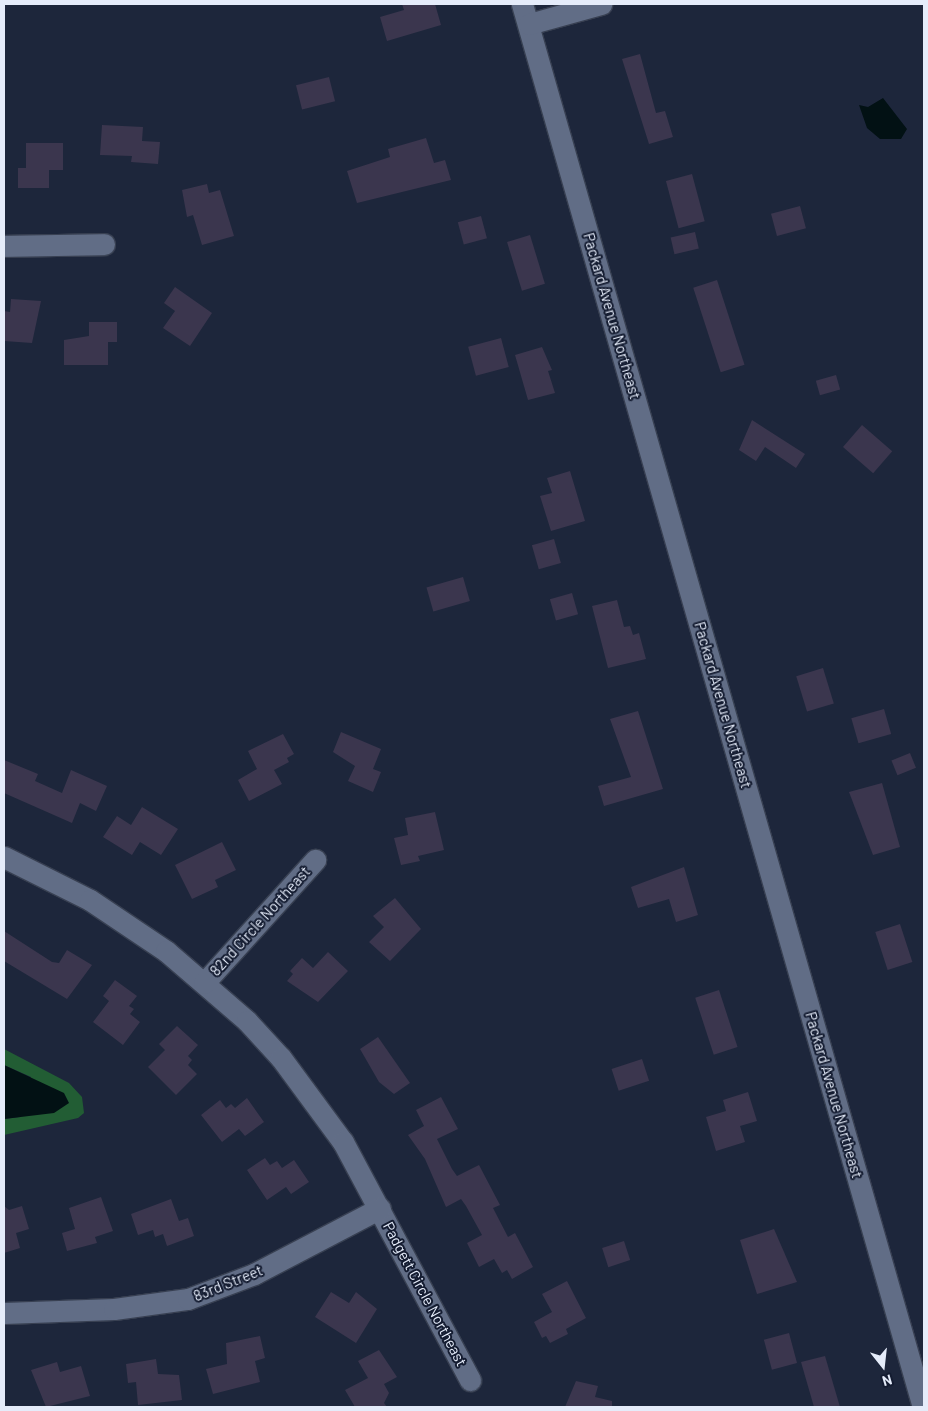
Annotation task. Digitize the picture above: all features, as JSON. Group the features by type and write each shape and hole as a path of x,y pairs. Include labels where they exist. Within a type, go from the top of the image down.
{"street":[{"name":"Packard Avenue Northeast","path":"522,4 922,1407"},
{"path":"529,24 602,4"},
{"path":"4,246 104,244"},
{"name":"Padgett Circle Northeast","path":"4,857 97,904 204,983 267,1043 316,1102 380,1208 470,1380"},
{"name":"82nd Circle Northeast","path":"204,983 315,860"},
{"name":"83rd Street","path":"4,1313 114,1309 188,1299 254,1274 380,1208"}],"green space":[{"path":"4,1049 69,1083 82,1097 84,1113 78,1118 4,1135 4,1119 20,1117 31,1077 4,1065"}],"shaded area":[{"path":"883,98 907,129 901,139 880,139 867,128 859,105 868,107"},
{"path":"4,1065 64,1093 69,1103 54,1113 4,1119"}],"building":[{"path":"402,4 435,4 441,25 387,41 380,17 404,10"},
{"path":"640,54 656,113 665,111 673,137 649,144 622,59"},
{"path":"329,77 335,101 302,109 296,85"},
{"path":"102,125 143,127 142,141 160,142 158,164 131,162 132,156 100,155"},
{"path":"426,138 434,163 445,160 451,180 357,203 347,171 390,157 388,149"},
{"path":"26,143 63,143 63,170 49,170 49,188 18,188 18,168 26,168"},
{"path":"692,174 705,221 679,228 666,181"},
{"path":"207,184 209,193 220,190 234,236 202,245 193,215 187,217 182,190"},
{"path":"800,206 806,228 777,236 771,214"},
{"path":"481,216 487,238 464,244 458,222"},
{"path":"695,232 699,249 674,254 671,238"},
{"path":"530,235 545,284 522,291 507,242"},
{"path":"717,280 745,365 721,372 693,288"},
{"path":"175,287 212,313 190,346 163,328 175,311 164,303"},
{"path":"11,299 41,301 32,343 4,341 4,311 10,312"},
{"path":"89,322 117,322 117,342 108,342 108,365 64,365 64,340 89,336"},
{"path":"501,338 509,367 476,376 468,347"},
{"path":"542,347 552,370 548,371 555,393 528,400 515,355"},
{"path":"836,375 840,389 820,395 816,381"},
{"path":"752,420 805,454 796,468 765,447 756,461 739,450"},
{"path":"862,425 892,451 873,473 843,447"},
{"path":"570,471 585,521 551,531 540,496 552,493 547,478"},
{"path":"554,539 561,563 539,569 532,545"},
{"path":"463,577 470,601 433,612 426,587"},
{"path":"572,593 578,614 556,620 550,599"},
{"path":"617,600 624,627 630,626 633,635 639,633 646,659 608,668 592,606"},
{"path":"823,668 834,703 807,712 796,676"},
{"path":"884,709 891,734 858,743 851,718"},
{"path":"638,711 663,789 604,806 598,786 631,777 610,719"},
{"path":"341,732 381,749 373,769 381,772 373,792 348,781 355,766 333,752"},
{"path":"283,734 294,754 287,758 289,762 274,770 282,784 249,801 238,780 257,769 248,751"},
{"path":"910,753 916,768 897,775 891,760"},
{"path":"4,760 38,774 35,781 62,793 71,770 107,786 96,811 80,803 72,823 4,793"},
{"path":"882,783 900,847 873,855 849,792"},
{"path":"142,807 178,829 161,855 140,842 132,855 103,837 117,816 131,825"},
{"path":"435,812 444,850 418,856 420,861 401,865 394,838 408,835 405,818"},
{"path":"222,842 236,870 215,880 218,887 192,899 175,865"},
{"path":"684,867 698,915 676,922 669,899 638,908 631,887"},
{"path":"395,898 421,929 390,961 369,942 384,927 373,916"},
{"path":"900,924 912,962 888,970 875,932"},
{"path":"4,931 52,962 59,963 67,950 92,965 67,999 4,961"},
{"path":"328,952 348,971 318,1002 287,981 293,974 290,971 302,958 313,968"},
{"path":"115,980 137,996 129,1006 134,1009 130,1014 140,1022 123,1045 93,1022 109,1001 103,996"},
{"path":"719,990 738,1047 714,1055 695,998"},
{"path":"177,1026 198,1045 188,1056 192,1060 188,1065 197,1074 176,1095 148,1067 165,1050 159,1044"},
{"path":"378,1037 410,1083 394,1094 379,1082 360,1049"},
{"path":"642,1059 649,1081 619,1091 612,1069"},
{"path":"748,1092 757,1121 740,1126 745,1142 716,1151 706,1117 726,1111 723,1100"},
{"path":"441,1097 458,1129 437,1139 452,1169 457,1176 479,1165 500,1205 493,1208 508,1237 515,1233 533,1267 512,1279 507,1270 502,1273 494,1259 479,1267 467,1243 482,1235 461,1199 446,1207 425,1159 408,1135 424,1126 416,1110"},
{"path":"247,1098 264,1122 245,1136 239,1129 222,1142 201,1115 220,1100 226,1108 231,1104 235,1108"},
{"path":"265,1158 270,1165 277,1161 282,1168 294,1160 309,1182 291,1194 286,1187 267,1200 247,1170"},
{"path":"101,1197 113,1231 95,1237 97,1243 67,1251 62,1233 75,1229 69,1208"},
{"path":"171,1199 179,1221 188,1218 194,1236 167,1246 163,1234 155,1237 153,1230 138,1235 131,1214"},
{"path":"4,1206 9,1210 22,1206 29,1229 16,1233 20,1248 4,1253"},
{"path":"774,1229 797,1282 757,1294 740,1240"},
{"path":"624,1241 630,1260 608,1267 602,1248"},
{"path":"567,1281 586,1318 566,1329 568,1334 550,1343 546,1336 542,1338 534,1322 552,1312 542,1294"},
{"path":"331,1292 349,1303 356,1292 377,1309 356,1343 315,1317"},
{"path":"789,1333 797,1363 772,1370 764,1340"},
{"path":"260,1336 265,1358 255,1361 260,1382 213,1394 206,1369 227,1364 226,1343"},
{"path":"379,1350 397,1377 384,1384 389,1393 384,1403 387,1407 355,1407 345,1390 368,1378 358,1361"},
{"path":"825,1356 840,1407 814,1407 801,1362"},
{"path":"156,1359 158,1374 179,1375 182,1400 138,1405 136,1382 128,1383 126,1364"},
{"path":"57,1362 60,1372 81,1366 90,1396 46,1407 31,1370"},
{"path":"576,1381 598,1386 595,1397 612,1401 612,1407 565,1407"}]}
